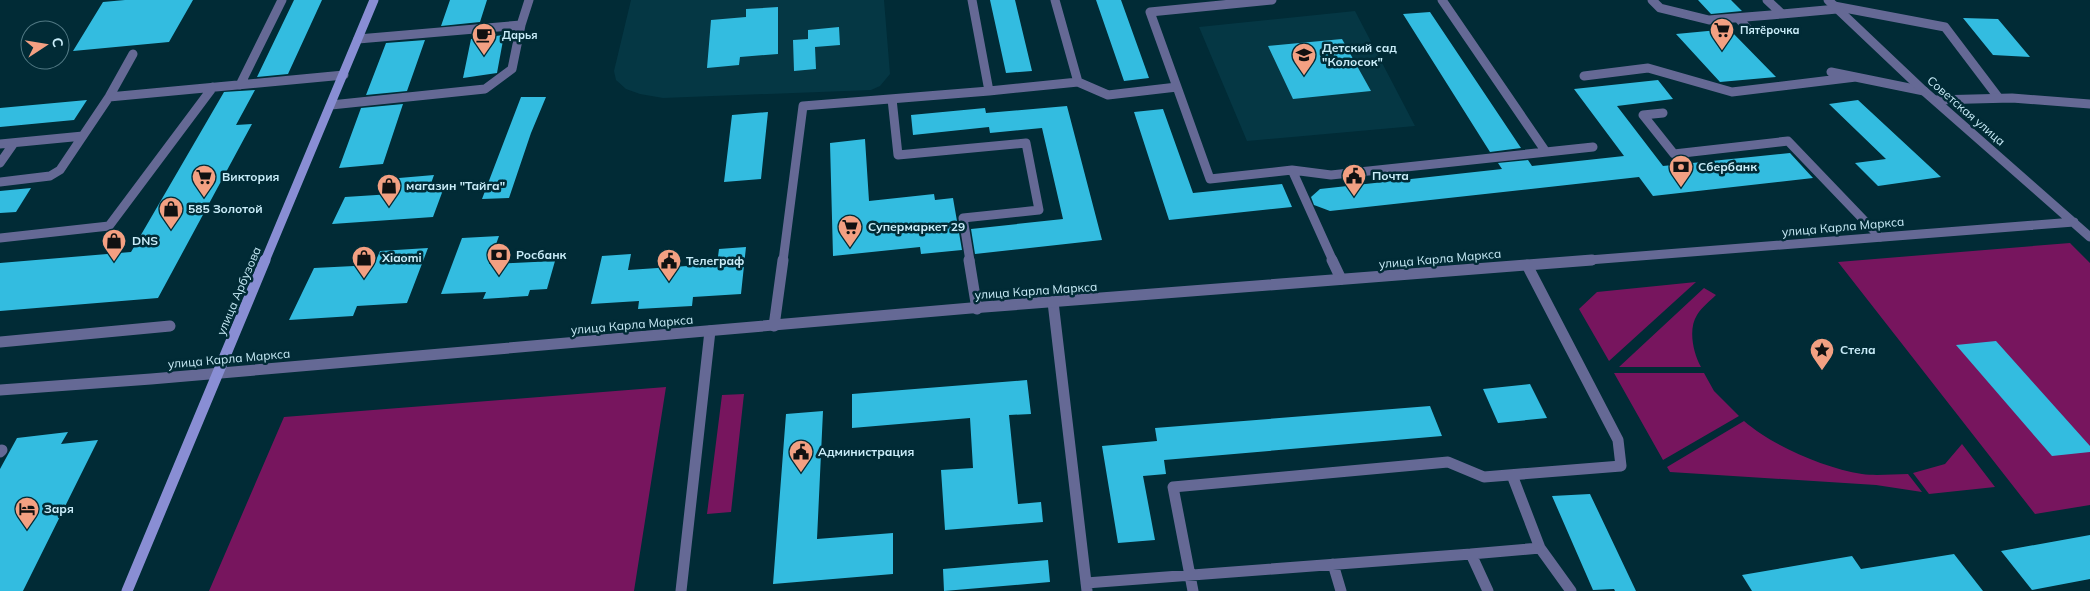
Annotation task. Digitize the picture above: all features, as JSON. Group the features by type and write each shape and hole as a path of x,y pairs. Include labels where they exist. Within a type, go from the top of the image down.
{"street":[{"path":"240,84 282,0"},
{"name":"улица Арбузова","path":"127,591 374,0"},
{"path":"331,105 485,89 512,69 521,25 529,0"},
{"path":"972,0 990,91"},
{"path":"1055,0 1078,82"},
{"path":"1272,0 1150,12 1210,179 1292,170 1331,174 1593,147"},
{"path":"1442,0 1546,152"},
{"path":"1652,0 1660,8 1709,20 1782,14 1833,5 1946,27 1998,97"},
{"path":"1767,0 1782,14"},
{"name":"Советская улица","path":"1833,5 1924,91 2090,237"},
{"path":"1738,18 1749,30"},
{"path":"358,39 521,25"},
{"path":"0,182 50,176 60,170 67,163 109,98 134,54"},
{"path":"1584,76 1648,68 1732,92 1856,77"},
{"path":"1831,72 1924,91"},
{"path":"109,98 344,75"},
{"path":"774,326 803,106 1078,82 1108,95 1177,87"},
{"path":"0,238 109,226 213,87"},
{"path":"1934,100 2035,97 2090,104"},
{"path":"892,99 898,155 1026,143 1039,210 963,218 977,309"},
{"path":"1663,113 1643,115 1674,154 1788,141 1880,237"},
{"path":"0,144 83,136"},
{"path":"0,163 14,143"},
{"path":"1292,170 1341,279"},
{"name":"улица Карла Маркса","path":"0,390 1053,302 2074,222"},
{"path":"1193,591 1173,487 1448,462 1484,478 1621,466 1618,440 1527,265"},
{"path":"1053,302 1086,587 1190,575 1540,548"},
{"path":"0,342 170,326"},
{"path":"681,591 710,331"},
{"path":"1512,475 1540,548 1571,591"},
{"path":"1471,554 1488,591"},
{"path":"1333,564 1341,591"}],"shaded area":[{"path":"631,0 884,0 890,74 880,86 871,90 663,98 640,94 626,89 616,80 614,71"},
{"name":"Детский сад \"Колосок\"","path":"1355,11 1415,126 1247,141 1199,27"},
{"path":"2070,243 2090,263 2090,505 2035,514 1838,262"},
{"path":"1696,282 1609,361 1579,309 1597,292"},
{"path":"1704,288 1716,295 1699,312 1694,321 1692,334 1694,348 1701,367 1619,367"},
{"path":"1614,373 1704,373 1714,391 1739,416 1663,460"},
{"path":"666,387 634,591 209,591 284,417"},
{"path":"744,394 731,512 707,514 722,395"},
{"path":"1744,421 1784,447 1832,467 1867,475 1908,474 1922,492 1876,485 1670,472 1667,467"},
{"path":"1962,444 1995,487 1929,494 1913,473 1945,464"}],"building":[{"path":"125,0 193,0 169,42 73,51 103,2"},
{"path":"294,0 322,0 288,74 257,77"},
{"path":"450,0 487,0 480,22 441,26"},
{"path":"990,0 1015,0 1032,71 1006,73"},
{"path":"1096,0 1121,0 1149,78 1124,81"},
{"path":"1698,0 1731,0 1742,11 1711,14"},
{"path":"778,7 778,54 740,57 739,65 707,68 711,20 746,17 746,9"},
{"path":"1430,12 1521,148 1490,152 1403,14"},
{"path":"1963,18 1998,19 2030,57 1993,55"},
{"path":"839,27 840,45 815,47 816,69 794,71 793,40 808,39 808,30"},
{"path":"1729,29 1776,77 1720,82 1676,34"},
{"name":"Дарья","path":"504,35 497,73 463,78 471,39"},
{"path":"1342,39 1371,91 1293,99 1268,46"},
{"path":"425,40 407,91 366,95 386,43"},
{"path":"1658,80 1673,99 1617,106 1663,166 1790,153 1813,178 1653,196 1639,177 1330,211 1314,205 1311,197 1320,189 1502,169 1498,163 1528,160 1532,166 1624,156 1574,89"},
{"path":"255,90 236,125 252,124 158,298 0,311 0,263 131,252 224,92"},
{"path":"521,97 546,97 531,133 509,198 482,199"},
{"path":"87,100 74,120 0,127 0,108"},
{"path":"1858,100 1941,177 1878,186 1855,163 1886,159 1829,104"},
{"path":"403,104 383,164 339,168 361,108"},
{"path":"1067,106 1102,240 975,254 971,229 1063,219 1042,128 990,133 989,127 913,135 911,115 985,108 986,113"},
{"path":"1163,109 1193,193 1282,184 1292,207 1169,220 1134,112"},
{"path":"768,112 761,179 724,182 732,115"},
{"path":"865,139 869,201 934,194 935,200 953,198 962,250 921,254 920,247 833,256 830,143"},
{"name":"магазин \"Тайга\"","path":"434,175 428,192 443,190 433,217 332,224 345,197 392,194 399,178"},
{"path":"31,188 16,212 0,213 0,191"},
{"name":"Росбанк","path":"499,236 489,264 555,261 547,289 530,290 528,296 483,299 486,292 441,294 462,238"},
{"name":"Телеграф","path":"746,247 741,294 693,297 692,306 638,309 639,301 591,304 602,256 631,254 628,270 717,264 719,249"},
{"path":"428,248 407,303 357,306 353,316 289,320 314,268 374,265 380,251"},
{"path":"1996,341 2090,446 2090,452 2052,456 1956,345"},
{"path":"1027,380 1031,414 1009,415 1018,504 1041,502 1043,522 945,530 941,470 973,468 970,418 852,428 852,394"},
{"path":"1530,384 1547,418 1498,423 1483,389"},
{"path":"1430,406 1442,436 1164,460 1166,474 1143,476 1155,540 1118,543 1102,446 1157,441 1155,428"},
{"name":"Администрация","path":"823,411 817,539 893,533 893,574 773,584 786,414"},
{"name":"Заря","path":"68,432 61,444 98,440 23,591 0,591 0,469 17,438"},
{"path":"1590,494 1636,591 1593,590 1552,496"},
{"path":"2090,535 2090,579 2032,590 2001,551"},
{"path":"1954,554 1983,591 1752,591 1742,575 1852,556 1861,569"},
{"path":"1048,560 1050,582 944,591 943,569"}],"place":[{"name":"Пятёрочка","path":"1722,51"},
{"name":"Дарья","path":"484,56"},
{"name":"Детский сад \"Колосок\"","path":"1304,76"},
{"name":"Сбербанк","path":"1681,188"},
{"name":"Почта","path":"1354,197"},
{"name":"Виктория","path":"204,198"},
{"name":"магазин \"Тайга\"","path":"389,207"},
{"name":"585 Золотой","path":"171,230"},
{"name":"Супермаркет 29","path":"850,248"},
{"name":"DNS","path":"114,262"},
{"name":"Росбанк","path":"499,276"},
{"name":"Xiaomi","path":"364,279"},
{"name":"Телеграф","path":"669,282"},
{"name":"Стела","path":"1822,371"},
{"name":"Администрация","path":"801,473"},
{"name":"Заря","path":"27,530"}]}
